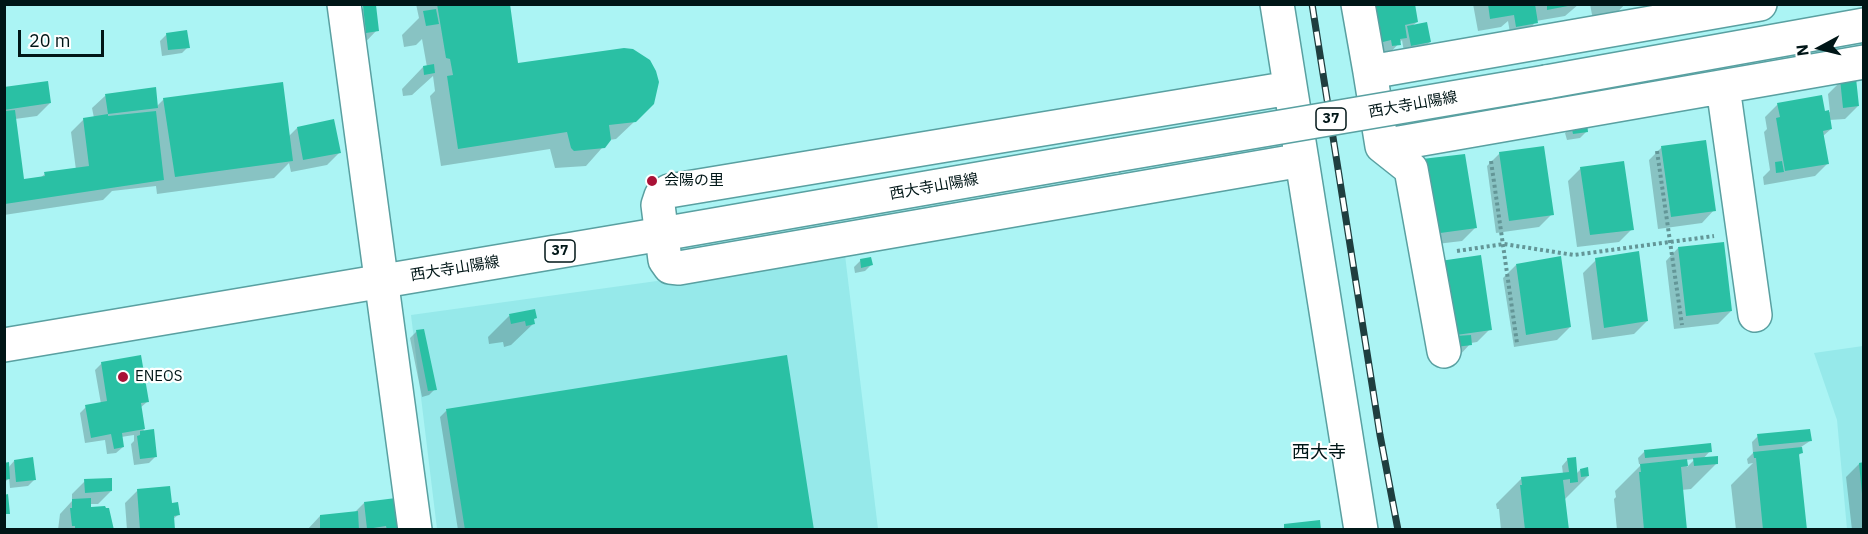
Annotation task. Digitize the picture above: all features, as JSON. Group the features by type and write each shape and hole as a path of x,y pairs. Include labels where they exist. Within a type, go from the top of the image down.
{"street":[{"path":"344,4 415,530"},
{"path":"1277,4 1361,530"},
{"path":"1358,4 1382,146 1411,169 1444,351"},
{"path":"1370,72 1745,6"},
{"name":"西大寺山陽線","path":"4,345 1546,82 1863,25"},
{"path":"1382,146 1863,62"},
{"path":"1723,87 1755,315"},
{"path":"1290,88 669,191 661,196 658,205 665,260 670,267 679,268 1302,160"}],"path":[{"path":"1657,151 1682,325"},
{"path":"1491,161 1517,343"},
{"path":"1427,256 1504,244 1574,255 1744,232"}],"shaded area":[{"path":"845,255 878,529 437,529 411,315"},
{"path":"1863,346 1863,529 1847,529 1837,420 1814,353"}],"building":[{"path":"437,4 510,4 518,63 624,48 633,49 650,60 656,71 659,82 654,104 636,122 609,125 611,140 605,148 574,151 567,132 458,149 447,76 453,75 450,59 446,58"},
{"path":"1415,4 1418,22 1405,25 1407,38 1400,39 1401,45 1392,46 1391,40 1379,43 1372,6"},
{"path":"1488,4 1535,4 1538,23 1516,27 1514,15 1490,19"},
{"path":"1547,4 1568,4 1568,6 1547,10"},
{"path":"376,5 379,31 366,33 363,6"},
{"path":"436,9 439,24 426,26 423,11"},
{"path":"1427,22 1431,42 1411,46 1407,26"},
{"path":"187,30 190,48 168,50 166,33"},
{"path":"434,64 435,73 424,75 423,66"},
{"path":"1856,78 1859,106 1843,108 1840,79"},
{"path":"48,81 51,103 4,110 4,87"},
{"path":"283,82 293,161 175,177 163,98"},
{"path":"156,87 158,108 108,114 105,94"},
{"path":"1822,95 1825,111 1829,110 1832,129 1823,131 1829,164 1785,171 1776,118 1780,117 1777,103"},
{"path":"15,110 24,179 45,176 44,172 89,166 83,118 108,114 108,116 156,111 164,180 5,204 4,111"},
{"path":"334,119 341,153 303,160 297,127"},
{"path":"1587,122 1588,132 1573,134 1571,125"},
{"path":"1706,140 1716,211 1671,217 1661,146"},
{"path":"1544,146 1554,215 1509,221 1499,152"},
{"path":"1465,154 1477,228 1433,234 1422,159"},
{"path":"1624,161 1634,230 1590,235 1580,167"},
{"path":"1782,161 1784,172 1776,173 1775,162"},
{"path":"1724,242 1732,311 1686,316 1678,247"},
{"path":"1639,251 1648,321 1604,328 1595,258"},
{"path":"1481,255 1492,330 1449,336 1440,261"},
{"path":"1561,256 1571,327 1526,335 1516,264"},
{"path":"871,257 873,265 861,268 860,259"},
{"path":"535,309 537,318 534,319 535,324 526,326 525,321 511,324 509,314"},
{"path":"424,329 437,390 428,391 416,330"},
{"path":"1471,335 1472,345 1456,347 1455,336"},
{"path":"141,355 149,402 141,403 145,429 122,433 124,447 114,449 111,434 91,438 85,405 107,401 101,362"},
{"path":"787,355 814,530 465,530 446,409"},
{"path":"154,429 157,457 140,459 137,436 140,435 140,431"},
{"path":"1810,429 1812,441 1759,446 1757,434"},
{"path":"1711,443 1712,452 1645,458 1644,450"},
{"path":"1802,447 1803,453 1799,454 1807,530 1763,530 1756,458 1753,452"},
{"path":"1718,456 1718,464 1694,466 1693,458"},
{"path":"33,457 36,480 16,482 14,460"},
{"path":"1576,457 1578,482 1570,483 1570,479 1563,480 1569,530 1525,530 1521,477 1569,472 1567,458"},
{"path":"1687,459 1688,466 1681,467 1687,530 1644,530 1640,464"},
{"path":"9,462 10,479 4,480 4,463"},
{"path":"1864,462 1864,494 1862,494 1859,463"},
{"path":"1588,467 1589,476 1581,477 1580,469"},
{"path":"112,478 112,491 85,493 84,479"},
{"path":"170,486 172,503 178,502 180,515 174,516 175,530 140,530 137,489"},
{"path":"8,494 10,514 4,514 4,495"},
{"path":"91,498 91,507 109,508 114,530 75,530 75,526 72,526 70,508 72,508 72,499"},
{"path":"396,498 400,530 387,530 386,526 367,529 364,502"},
{"path":"358,511 359,530 320,530 320,515"},
{"path":"1320,520 1321,530 1284,530 1284,524"}],"railway":[{"path":"1312,4 1380,435 1398,530"}],"place":[{"name":"会陽の里","path":"652,181"},
{"name":"ENEOS","path":"123,377"}],"district":[{"name":"西大寺","path":"1319,453"}]}
